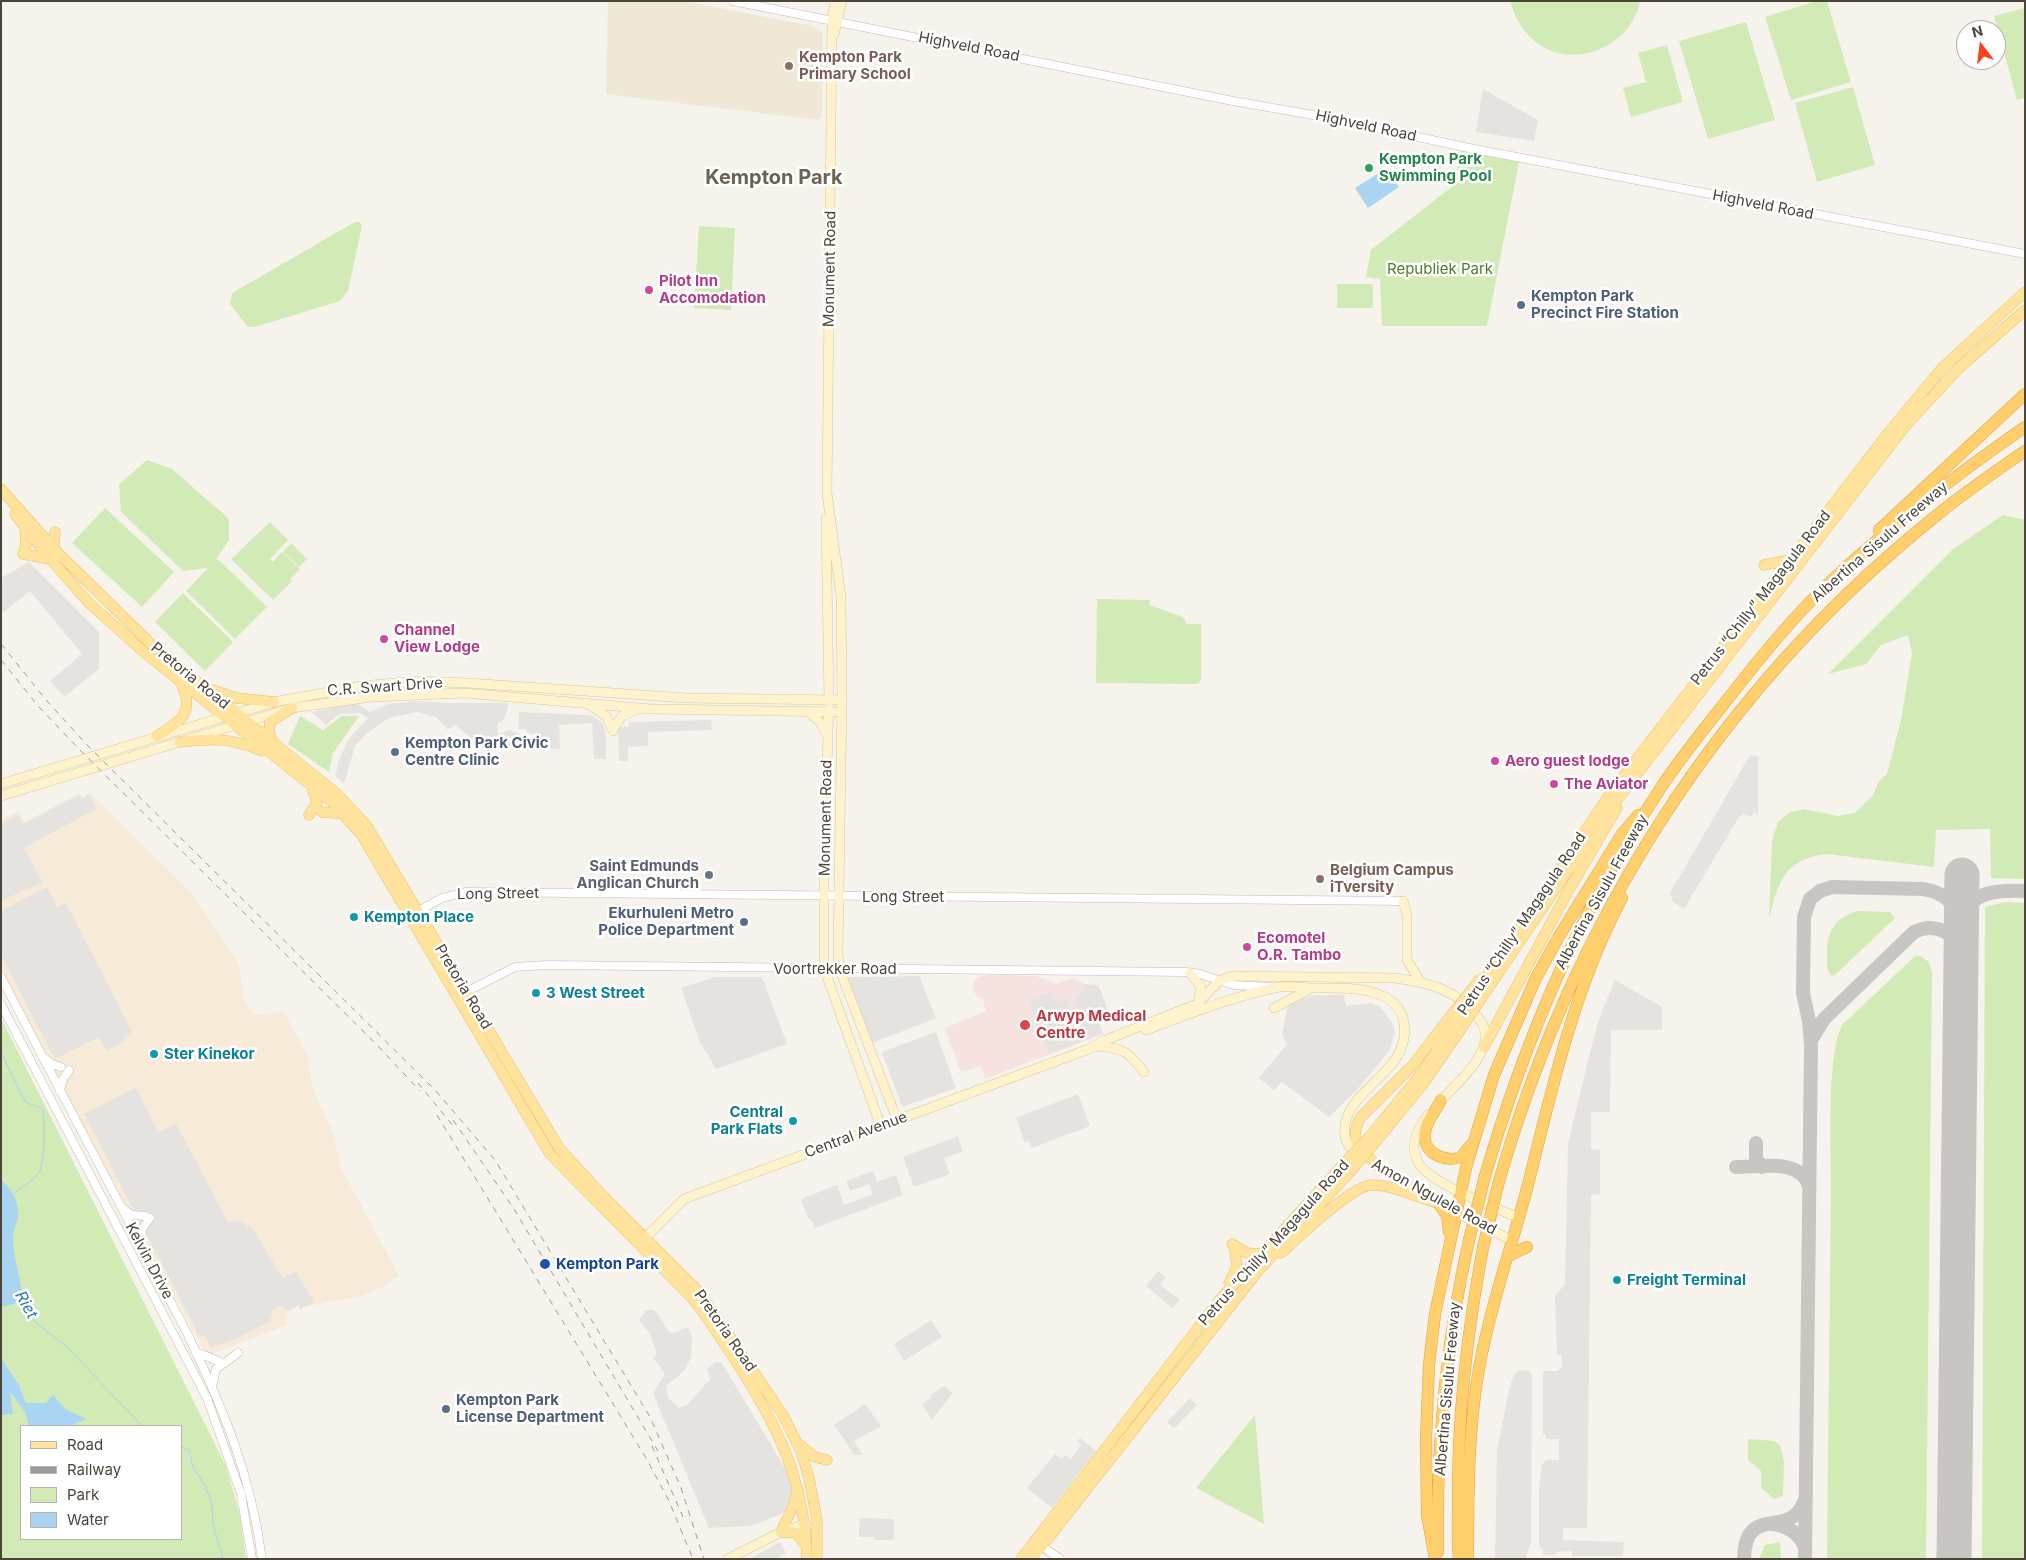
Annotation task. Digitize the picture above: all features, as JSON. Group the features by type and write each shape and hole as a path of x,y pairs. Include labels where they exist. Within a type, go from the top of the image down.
{"highway":[{"path":"1828,584 1866,542 2025,394"},
{"name":"Albertina Sisulu Freeway","path":"1437,1559 1444,1410 1458,1290 1469,1240 1485,1176 1512,1085 1550,990 1584,919 1660,789 1756,662 1828,584 1952,479 2025,427"},
{"name":"Albertina Sisulu Freeway","path":"1458,1559 1457,1484 1460,1424 1474,1296 1483,1248 1498,1185 1524,1099 1563,999 1606,912 1655,829 1695,770 1742,708 1816,625 1924,526 2025,451"},
{"path":"1437,1559 1427,1515 1426,1429 1434,1314 1456,1212 1479,1123 1509,1038 1546,958 1622,834 1660,789"},
{"path":"1468,1559 1468,1482 1472,1423 1483,1347 1513,1241 1546,1109 1578,1003 1619,902 1651,845 1655,829"},
{"path":"1441,1100 1425,1132 1426,1144 1438,1156 1452,1159 1464,1154 1479,1123"},
{"path":"1439,1204 1447,1216 1449,1244"},
{"path":"1508,1256 1527,1247"}],"main road":[{"name":"Monument Road","path":"835,1 828,500 840,588 842,700 837,897 839,968 897,1120"},
{"name":"Monument Road","path":"835,21 842,1"},
{"name":"Petrus “Chilly” Magagula Road","path":"1021,1559 1036,1551 1258,1270 1351,1170 1375,1137 1423,1084 1455,1024 1612,791 1930,381 2025,292"},
{"name":"Petrus “Chilly” Magagula Road","path":"1484,982 1625,791 1907,424 1959,368 2025,310"},
{"path":"2015,320 2025,315"},
{"name":"Pretoria Road","path":"1,489 54,548 152,646 337,794 364,822 414,914 462,994 567,1158 705,1313 768,1411 783,1442 798,1487 806,1524 807,1554"},
{"name":"Pretoria Road","path":"1,494 25,528 90,603 178,679 344,814 361,834 414,914"},
{"name":"Monument Road","path":"828,500 825,510 829,588 829,711 824,968 881,1127"},
{"path":"25,528 26,545 23,554 51,559"},
{"path":"54,548 55,532"},
{"path":"1764,565 1790,560"},
{"path":"158,736 180,720 186,711 186,693 178,679"},
{"name":"C.R. Swart Drive","path":"1,784 223,716 274,702 338,689 418,682 468,683 677,698 842,700"},
{"path":"204,687 236,698 274,702"},
{"name":"C.R. Swart Drive","path":"1,796 292,708 379,696 501,695 651,709 841,712"},
{"path":"586,703 603,713 613,730 618,719 628,712 651,709"},
{"path":"274,744 269,732 270,722 292,708"},
{"path":"808,711 820,722 828,738"},
{"path":"180,742 222,738 237,741 275,756"},
{"path":"309,815 317,803 312,787"},
{"path":"1484,1047 1567,892 1616,812 1625,791"},
{"path":"322,812 344,814"},
{"path":"1403,901 1407,915 1407,960 1420,981 1442,988 1460,998 1474,1012 1485,1031 1484,1047"},
{"path":"1190,973 1201,987 1197,1004"},
{"name":"Voortrekker Road","path":"1219,981 1232,976 1394,978 1420,981"},
{"path":"1131,1034 1197,1004 1219,981"},
{"path":"1382,1170 1357,1144 1354,1136 1361,1117 1455,1024 1484,982"},
{"path":"1281,987 1313,988"},
{"name":"Central Avenue","path":"642,1241 684,1199 1131,1034 1242,997 1281,987"},
{"name":"Amon Ngulele Road","path":"1313,988 1332,987 1371,990 1384,995 1395,1005 1404,1026 1402,1048 1397,1057 1351,1109 1344,1129 1344,1136 1350,1149 1439,1204 1513,1241"},
{"path":"1274,1008 1294,995 1313,988"},
{"name":"Central Avenue","path":"1089,1049 1131,1034"},
{"path":"1099,1047 1121,1049 1132,1056 1144,1072"},
{"name":"Amon Ngulele Road","path":"1484,1047 1476,1060 1441,1100 1416,1133 1414,1143 1415,1154 1419,1164 1427,1173 1461,1192 1519,1218"},
{"name":"Petrus “Chilly” Magagula Road","path":"1036,1551 1217,1303 1339,1169 1375,1137"},
{"path":"1258,1270 1270,1263 1349,1194 1364,1186 1382,1186 1439,1204"},
{"name":"Pretoria Road","path":"642,1241 700,1293 712,1308 774,1402 796,1441 809,1478 814,1501 818,1535 817,1559"},
{"path":"1217,1303 1235,1272 1237,1262 1233,1245 1247,1253 1261,1254"},
{"path":"796,1441 811,1455 827,1460 817,1466 809,1478"},
{"path":"781,1532 794,1504 798,1487"},
{"path":"806,1524 814,1501"},
{"path":"728,1559 781,1532 806,1524 813,1527 818,1535"},
{"path":"781,1532 796,1533 803,1541 807,1554"}],"street":[{"name":"Highveld Road","path":"733,1 1233,101 1336,119 1464,147 2025,254"},
{"name":"Highveld Road","path":"1999,250 2025,260"},
{"name":"Long Street","path":"414,914 442,898 465,892 824,897 1403,901"},
{"name":"Voortrekker Road","path":"462,994 510,968 566,964 1190,973 1219,981"},
{"name":"Kelvin Drive","path":"1,977 122,1206 196,1352 239,1453 253,1501 262,1559"},
{"path":"1219,981 1234,985 1281,987"},
{"name":"Kelvin Drive","path":"1,1004 206,1398 241,1494 252,1559"},
{"path":"41,1055 52,1064 61,1066"},
{"path":"60,1091 62,1081 70,1070"},
{"path":"122,1206 132,1214 148,1217 141,1232 142,1248"},
{"path":"196,1352 218,1362"},
{"path":"212,1388 216,1369 238,1353"},
{"path":"1036,1551 1060,1559"}],"shaded area":[{"name":"Kempton Park Primary School","path":"608,1 683,1 813,26 823,33 822,116 818,120 606,94"},
{"path":"1483,89 1538,120 1534,141 1476,132"},
{"path":"29,562 99,632 99,669 64,697 50,681 82,654 30,591 1,614 1,578"},
{"path":"416,701 509,703 504,719 497,725 498,734 510,730 521,735 513,748 482,747 455,725 448,729 436,717 417,712 389,718 367,733 355,746 344,784 335,776 340,757 349,739 368,718 360,713 339,714 326,725 312,712 357,703 370,712 388,704"},
{"path":"519,712 591,715 603,724 606,736 606,759 594,759 592,723 559,725 560,749 543,748 534,741 535,734 527,733 526,729 518,729"},
{"path":"711,720 712,730 648,732 648,746 628,747 628,761 619,761 618,727 629,727 629,722"},
{"path":"1750,755 1758,756 1758,817 1756,813 1753,813 1752,817 1743,814 1739,817 1684,909 1673,902 1670,893"},
{"path":"80,793 82,797 90,793 190,891 234,956 240,968 243,997 252,1013 264,1015 281,1011 286,1016 308,1056 312,1087 334,1135 340,1166 399,1276 383,1287 356,1298 325,1302 315,1306 314,1303 300,1309 299,1305 288,1311 286,1325 209,1355 205,1352 1,973 1,820 19,811 25,822"},
{"path":"79,795 81,799 89,795 96,809 24,848 43,882 1,901 1,824 18,815 23,824"},
{"path":"47,887 57,907 66,903 132,1032 123,1037 125,1041 106,1051 99,1037 55,1059 1,955 1,911"},
{"name":"Arwyp Medical Centre","path":"989,975 1036,976 1056,984 1073,978 1085,984 1098,985 1110,1016 1099,1023 1103,1034 985,1079 981,1066 961,1072 945,1028 986,1011 983,1000 978,998 972,989 976,978"},
{"path":"919,976 936,1018 872,1043 847,977"},
{"path":"715,977 762,977 787,1044 716,1069 700,1042 681,988"},
{"path":"1615,980 1662,1007 1662,1030 1611,1030 1610,1112 1591,1112 1591,1149 1600,1150 1600,1194 1591,1195 1587,1528 1563,1528 1563,1540 1624,1542 1623,1556 1572,1556 1572,1551 1557,1552 1556,1555 1543,1555 1543,1550 1539,1546 1539,1488 1542,1465 1546,1460 1559,1460 1559,1439 1546,1439 1546,1434 1543,1434 1543,1371 1557,1371 1562,1367 1562,1355 1557,1355 1555,1296 1565,1284 1568,1144 1600,1016"},
{"path":"1085,984 1098,985 1107,1007 1108,1019 1099,1023 1103,1034 1049,1054 1028,1000 1053,991 1050,997 1062,1003 1065,997 1070,1009 1078,1006 1074,994 1080,997"},
{"path":"1317,995 1344,995 1346,1006 1372,1003 1380,1007 1392,1022 1395,1032 1390,1050 1354,1093 1329,1117 1282,1082 1274,1090 1259,1078 1287,1044 1282,1034 1287,1009 1301,998"},
{"path":"936,1032 956,1088 902,1107 882,1052"},
{"path":"136,1087 158,1132 176,1124 228,1222 244,1221 247,1227 250,1225 283,1278 296,1271 314,1303 300,1309 299,1305 288,1311 287,1308 278,1306 273,1309 270,1321 238,1338 211,1347 204,1335 200,1337 84,1114"},
{"path":"1078,1094 1090,1126 1032,1148 1029,1141 1025,1143 1016,1118"},
{"path":"958,1136 963,1151 944,1158 950,1174 914,1187 903,1157"},
{"path":"873,1171 877,1182 896,1175 903,1195 815,1228 812,1221 808,1218 801,1199 837,1185 844,1205 873,1194 869,1184 850,1191 846,1181"},
{"path":"1158,1271 1166,1277 1160,1285 1180,1300 1172,1308 1146,1286"},
{"path":"651,1309 657,1312 669,1332 673,1333 688,1327 692,1337 691,1357 684,1371 666,1386 668,1398 679,1408 687,1405 710,1379 707,1369 715,1362 722,1363 786,1470 793,1491 786,1512 751,1526 709,1528 653,1393 665,1374 653,1358 657,1354 650,1334 639,1320 645,1311"},
{"path":"931,1320 942,1337 904,1361 894,1344"},
{"path":"1519,1370 1529,1371 1532,1376 1531,1543 1525,1559 1495,1559 1497,1451 1509,1389 1514,1374"},
{"path":"944,1386 953,1393 932,1420 922,1404 931,1398 930,1395"},
{"path":"1190,1398 1197,1405 1174,1429 1167,1422"},
{"path":"865,1404 881,1426 854,1441 863,1455 854,1455 834,1425"},
{"path":"1080,1438 1096,1451 1052,1508 1027,1488 1055,1454 1062,1459 1065,1455 1071,1459 1081,1445 1077,1441"},
{"path":"860,1518 894,1519 894,1540 874,1540 873,1537 859,1537"},
{"path":"780,1542 786,1553 775,1559 749,1559"}],"green space":[{"path":"1510,1 1640,1 1634,18 1624,33 1610,44 1594,51 1577,55 1559,53 1543,47 1528,35 1515,15"},
{"path":"1817,1 1827,1 1851,82 1791,100 1765,17"},
{"path":"2025,8 2025,98 2017,100 2006,60 2006,20 1995,20 1994,16"},
{"path":"1746,22 1775,120 1708,139 1679,41"},
{"path":"1667,45 1683,102 1631,117 1623,88 1646,82 1638,53"},
{"path":"1853,87 1875,165 1817,182 1795,103"},
{"name":"Republiek Park","path":"1461,151 1519,162 1487,326 1382,326 1380,279 1366,277 1371,250 1454,185"},
{"path":"355,222 360,222 362,226 348,291 340,301 255,327 248,327 230,304 232,293"},
{"path":"699,226 735,228 731,310 694,308"},
{"path":"1337,284 1373,284 1373,308 1337,308"},
{"path":"147,460 172,469 229,519 229,540 215,561 218,559 267,607 235,639 186,591 208,568 183,571 121,512 119,484"},
{"path":"105,508 174,572 142,607 72,543"},
{"path":"2003,515 2025,520 2025,879 1991,878 1990,829 1936,830 1934,867 1827,854 1813,856 1801,861 1792,867 1780,884 1769,920 1772,841 1778,822 1789,813 1803,809 1838,816 1855,813 1873,795 1879,781 1887,774 1901,720 1912,653 1908,635 1881,645 1866,664 1828,674 1953,549"},
{"path":"270,522 288,540 270,559 273,562 282,552 300,569 290,579 292,581 273,600 231,559"},
{"path":"291,543 307,559 299,567 283,552"},
{"path":"183,593 233,642 205,671 155,622"},
{"path":"1097,599 1150,600 1149,605 1183,617 1187,624 1201,624 1201,679 1198,684 1096,683"},
{"path":"300,716 323,730 342,716 359,716 333,753 329,772 288,744"},
{"path":"2006,902 2025,903 2025,1559 1982,1559 1985,907"},
{"path":"1858,911 1890,912 1895,918 1834,976 1831,975 1827,964 1827,948 1830,933 1837,922 1843,917"},
{"path":"1915,956 1920,956 1929,962 1932,974 1926,1559 1827,1559 1831,1122 1834,1056 1837,1038 1842,1025"},
{"path":"1,1018 226,1466 240,1515 246,1559 1,1559"},
{"path":"1255,1415 1264,1524 1196,1488"},
{"path":"1748,1439 1774,1441 1780,1445 1784,1461 1783,1496 1774,1499 1761,1488 1761,1471 1748,1460"},
{"path":"1780,1542 1781,1559 1759,1559 1765,1545"}],"water":[{"path":"1387,168 1399,187 1368,208 1355,188"},
{"path":"1,1180 13,1195 18,1209 18,1217 13,1233 13,1245 21,1286 22,1302 1,1307"},
{"path":"1,1358 19,1385 26,1403 46,1403 53,1395 65,1409 86,1419 72,1425 29,1425 25,1412 10,1392 13,1414 1,1415"}],"waterway":[{"name":"Riet","path":"1,1052 25,1102 43,1109 44,1115 41,1167 37,1176 12,1196"},
{"name":"Riet","path":"22,1301 36,1323 67,1347 141,1425"},
{"name":"Riet","path":"182,1447 189,1450 193,1467 205,1486 212,1504 213,1524 223,1559"}],"taxiway":[{"path":"1805,1559 1811,1045 1809,1021 1803,993 1804,917 1810,899 1820,891 1832,887 1923,889 1938,893 1948,900 1953,905 1961,925"},
{"path":"1961,923 1970,904 1977,898 1995,892 2025,891"},
{"path":"1811,1040 1824,1019 1914,932 1929,928 1943,931 1954,940 1961,954"},
{"path":"1756,1143 1756,1159 1762,1167"},
{"path":"1736,1167 1778,1166 1788,1168 1797,1171 1805,1177 1809,1186"},
{"path":"1744,1559 1746,1542 1752,1531 1760,1526 1790,1518 1799,1512 1805,1499"},
{"path":"1772,1524 1792,1531 1800,1538 1805,1548"}],"runway":[{"path":"1954,1559 1962,875"}],"railway":[{"path":"1,644 47,701 88,746 435,1090 495,1160 650,1417 681,1488 704,1559"},
{"path":"1,660 39,707 78,748 378,1046 420,1091"},
{"path":"418,1083 454,1127"},
{"path":"437,1115 646,1458 669,1501 693,1559"},
{"path":"453,1120 514,1209 658,1451"},
{"path":"652,1446 683,1517"}],"place":[{"name":"Kempton Park Primary School","path":"789,66"},
{"name":"Kempton Park Swimming Pool","path":"1369,168"},
{"name":"Pilot Inn Accomodation","path":"649,290"},
{"name":"Kempton Park Precinct Fire Station","path":"1521,305"},
{"name":"Channel View Lodge","path":"384,639"},
{"name":"Kempton Park Civic Centre Clinic","path":"395,752"},
{"name":"Aero guest lodge","path":"1495,761"},
{"name":"The Aviator","path":"1554,784"},
{"name":"Saint Edmunds Anglican Church","path":"709,875"},
{"name":"Belgium Campus iTversity","path":"1320,879"},
{"name":"Kempton Place","path":"354,917"},
{"name":"Ekurhuleni Metro Police Department","path":"744,922"},
{"name":"Ecomotel O.R. Tambo","path":"1247,947"},
{"name":"3 West Street","path":"536,993"},
{"name":"Arwyp Medical Centre","path":"1025,1025"},
{"name":"Ster Kinekor","path":"154,1054"},
{"name":"Central Park Flats","path":"793,1121"},
{"name":"Kempton Park","path":"545,1264"},
{"name":"Freight Terminal","path":"1617,1280"},
{"name":"Kempton Park License Department","path":"446,1409"}],"district":[{"name":"Kempton Park","path":"774,178"}]}
